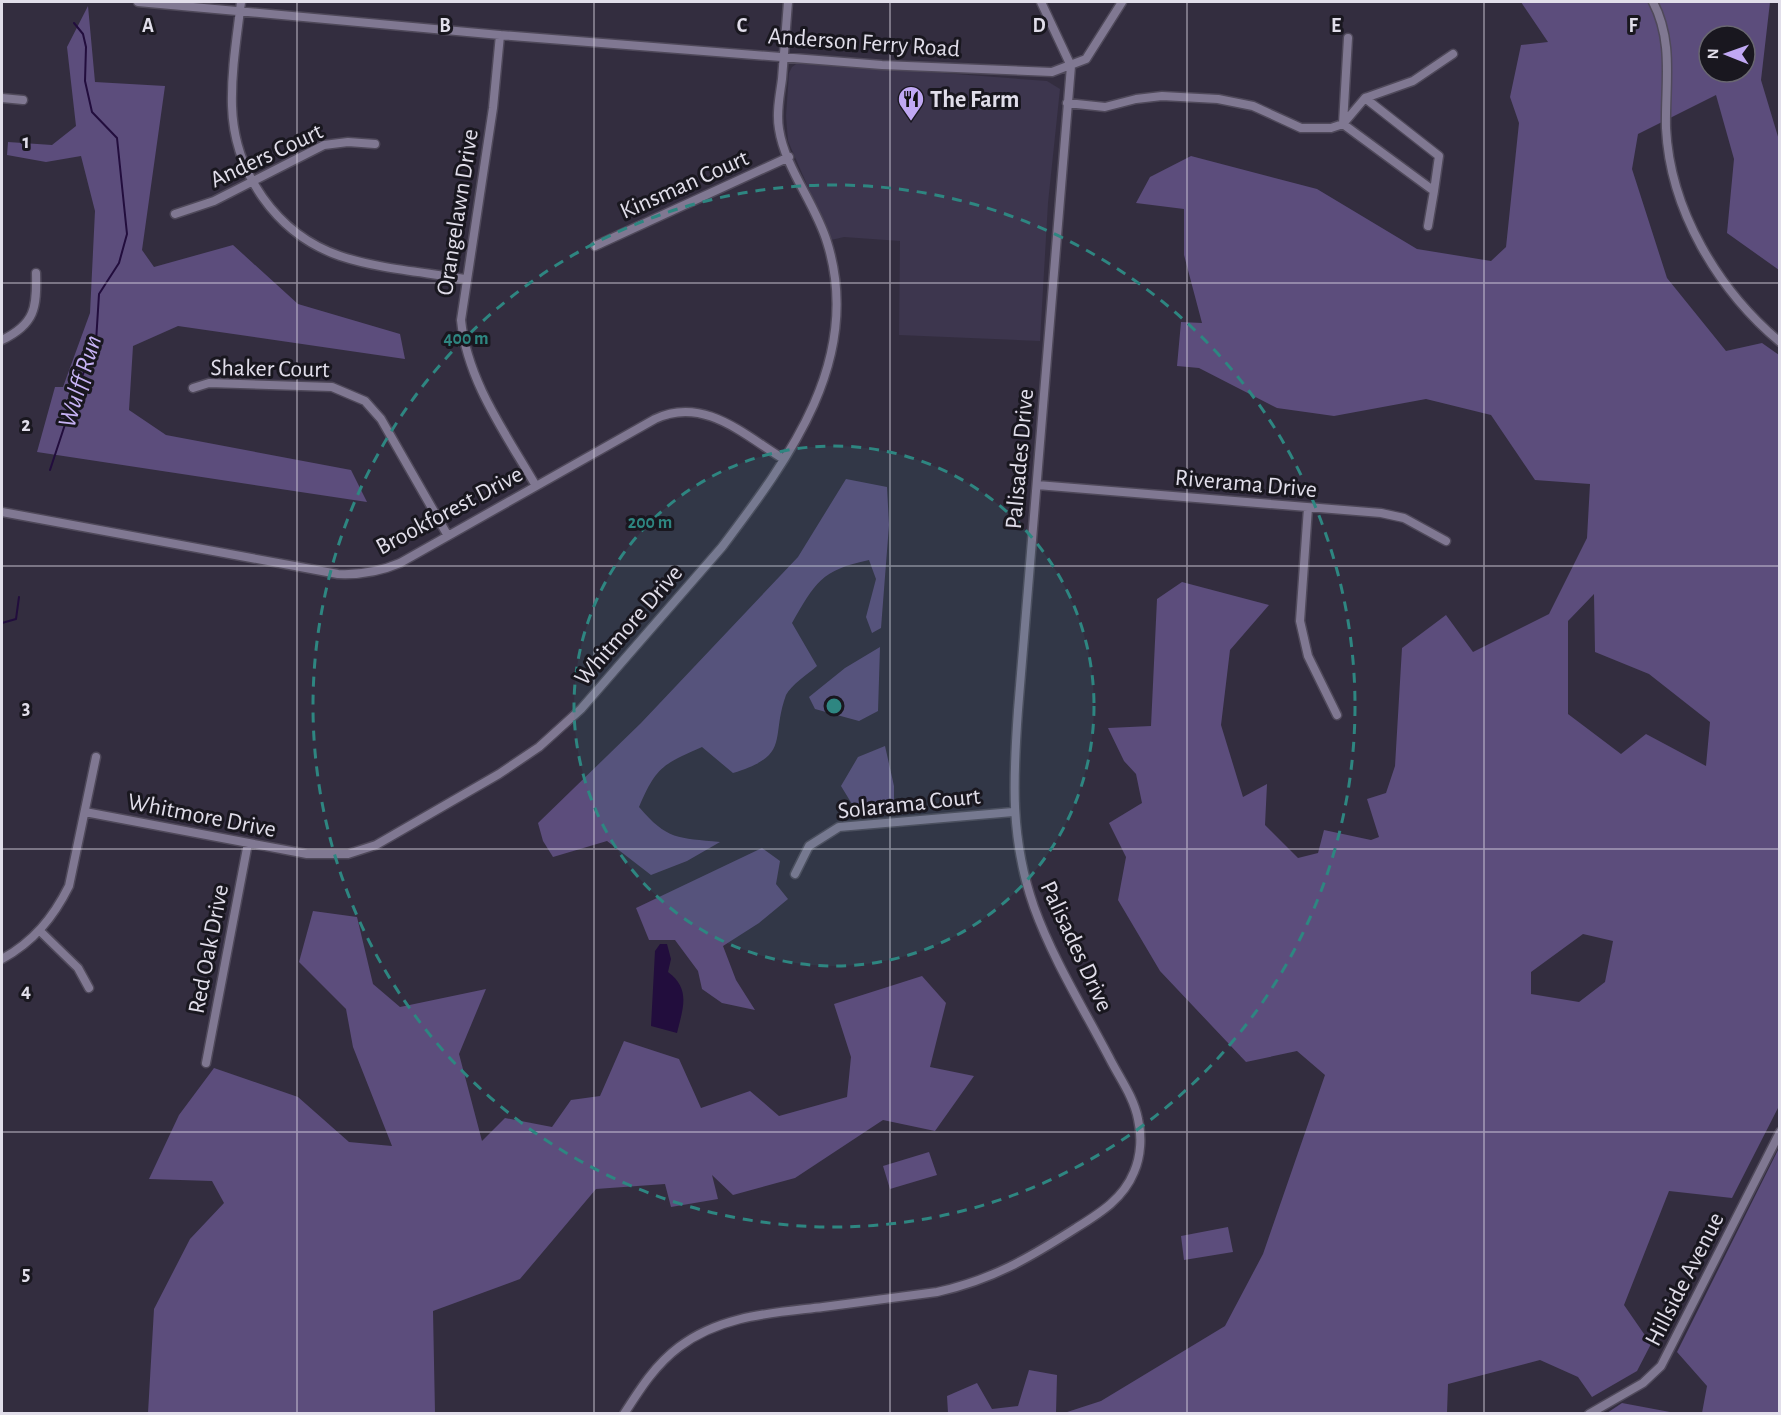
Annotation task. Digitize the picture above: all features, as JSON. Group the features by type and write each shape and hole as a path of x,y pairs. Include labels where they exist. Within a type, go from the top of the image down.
{"street":[{"name":"Anderson Ferry Road","path":"138,2 500,35 882,65 1052,72 1071,66 1091,54 1122,2"},
{"path":"241,2 232,107 236,139 252,181 283,221 307,240 325,250 359,261 465,279"},
{"name":"Whitmore Drive","path":"85,812 315,855 332,856 364,849 499,774 532,753 581,709 722,547 782,458 819,394 833,352 837,312 836,284 826,240 789,157 778,126 788,2"},
{"path":"1041,2 1071,66"},
{"path":"1653,2 1666,33 1666,129 1674,173 1685,212 1719,276 1749,314 1779,342"},
{"name":"Orangelawn Drive","path":"500,35 493,108 461,303 461,328 474,376 536,486"},
{"path":"1343,124 1348,38"},
{"path":"1067,103 1105,107 1136,99 1162,96 1218,99 1253,106 1301,128 1331,128 1343,124 1365,98 1413,81 1453,54"},
{"name":"Palisades Drive","path":"624,1413 650,1374 664,1360 696,1335 714,1326 749,1316 937,1292 984,1280 1028,1259 1101,1212 1114,1202 1129,1182 1140,1148 1139,1120 1134,1104 1035,910 1021,864 1013,812 1014,757 1071,66"},
{"path":"2,98 23,100"},
{"path":"1365,98 1439,156 1428,226"},
{"path":"1343,124 1434,191"},
{"name":"Anders Court","path":"175,214 214,201 324,145 348,142 375,144"},
{"name":"Kinsman Court","path":"595,246 789,157"},
{"path":"2,340 20,330 30,319 37,295 36,273"},
{"name":"Shaker Court","path":"193,388 209,383 324,386 355,394 365,401 381,419 448,536"},
{"name":"Brookforest Drive","path":"2,512 338,574 354,575 385,569 655,419 683,410 695,411 719,419 782,458"},
{"name":"Riverama Drive","path":"1037,485 1392,515 1415,523 1446,541"},
{"path":"1308,508 1300,621 1308,656 1337,715"},
{"path":"2,959 40,931 60,904 69,886 96,758"},
{"name":"Solarama Court","path":"795,874 809,846 839,827 1013,812"},
{"name":"Red Oak Drive","path":"206,1063 248,843"},
{"path":"40,931 78,968 89,988"},
{"name":"Hillside Avenue","path":"1588,1413 1643,1383 1661,1366 1779,1132"}],"shaded area":[{"path":"1521,2 1770,2 1761,80 1779,140 1779,270 1727,233 1734,159 1716,95 1638,134 1632,169 1667,278 1726,351 1762,343 1779,355 1780,1104 1732,1198 1669,1191 1624,1305 1651,1344 1637,1371 1592,1397 1578,1377 1540,1360 1448,1384 1447,1413 1061,1414 1101,1401 1225,1326 1263,1254 1325,1075 1297,1051 1246,1062 1160,971 1118,900 1126,857 1109,823 1142,803 1136,774 1124,761 1108,728 1151,726 1157,599 1182,582 1269,605 1230,650 1221,725 1243,797 1267,784 1265,825 1298,858 1318,853 1324,830 1371,840 1379,837 1367,799 1386,793 1395,766 1402,648 1446,615 1473,652 1549,614 1587,538 1590,484 1535,480 1491,415 1426,399 1334,416 1277,408 1199,368 1177,366 1181,322 1202,323 1184,255 1184,209 1136,203 1150,177 1191,156 1317,189 1417,249 1491,261 1506,247 1519,123 1510,97 1521,45 1548,42","holes":["1594,594 1595,652 1649,674 1710,722 1706,766 1646,734 1621,754 1568,714 1568,621","1583,934 1613,941 1605,982 1579,1002 1531,994 1531,972"]},
{"path":"88,6 95,82 165,86 142,250 154,267 233,245 298,304 400,334 405,359 178,326 133,346 129,410 166,435 351,470 367,502 37,452 55,387 63,387 90,313 95,211 81,156 46,162 7,155 8,142 52,145 76,126 67,47"},
{"path":"799,62 1047,81 1060,89 1048,203 1040,341 899,335 900,241 844,237 831,240 788,141 786,116 789,73 792,67"},
{"path":"846,479 887,487 889,525 881,628 872,633 866,617 876,579 869,560 840,568 821,580 792,623 817,666 788,691 776,744 771,752 752,766 733,773 702,747 662,768 651,783 639,807 666,832 683,838 720,842 687,861 651,875 607,841 553,857 543,841 538,823 641,723 798,557"},
{"path":"880,647 878,711 859,721 815,709 809,697 845,668"},
{"path":"885,746 894,786 894,812 855,809 841,786 858,757"},
{"path":"762,848 780,861 776,884 788,899 759,923 723,946 736,980 755,1010 722,1003 702,989 698,971 675,940 649,940 636,908"},
{"path":"313,911 357,917 373,984 400,1007 486,989 459,1054 482,1141 505,1118 552,1127 571,1100 600,1096 624,1041 679,1059 701,1108 750,1091 779,1116 847,1097 851,1057 834,1004 922,976 946,1003 930,1067 974,1076 935,1131 883,1120 795,1178 733,1195 712,1175 718,1199 671,1207 665,1184 596,1189 520,1279 433,1311 435,1413 148,1413 154,1309 190,1239 224,1203 212,1181 149,1179 179,1115 214,1068 298,1097 349,1142 392,1146 353,1047 346,1009 299,962"},
{"path":"660,944 667,944 671,959 668,972 675,978 683,992 683,1007 677,1033 651,1026 655,951"},
{"path":"1779,1148 1779,1413 1702,1413 1707,1386 1677,1352"},
{"path":"929,1152 937,1175 890,1189 883,1166"},
{"path":"1228,1227 1233,1252 1184,1260 1181,1236"},
{"path":"1029,1370 1057,1375 1056,1413 948,1413 947,1396 977,1383 992,1409 1018,1406"},
{"path":"1622,1403 1670,1412 1702,1413 1607,1413"}],"waterway":[{"name":"Wulff Run","path":"50,470 75,394 96,342 99,294 119,263 127,234 117,138 92,112 85,81 86,47 83,34 74,23"},
{"name":"Wulff Run","path":"2,623 16,619 19,597"}],"place":[{"name":"The Farm","path":"911,122"}]}
